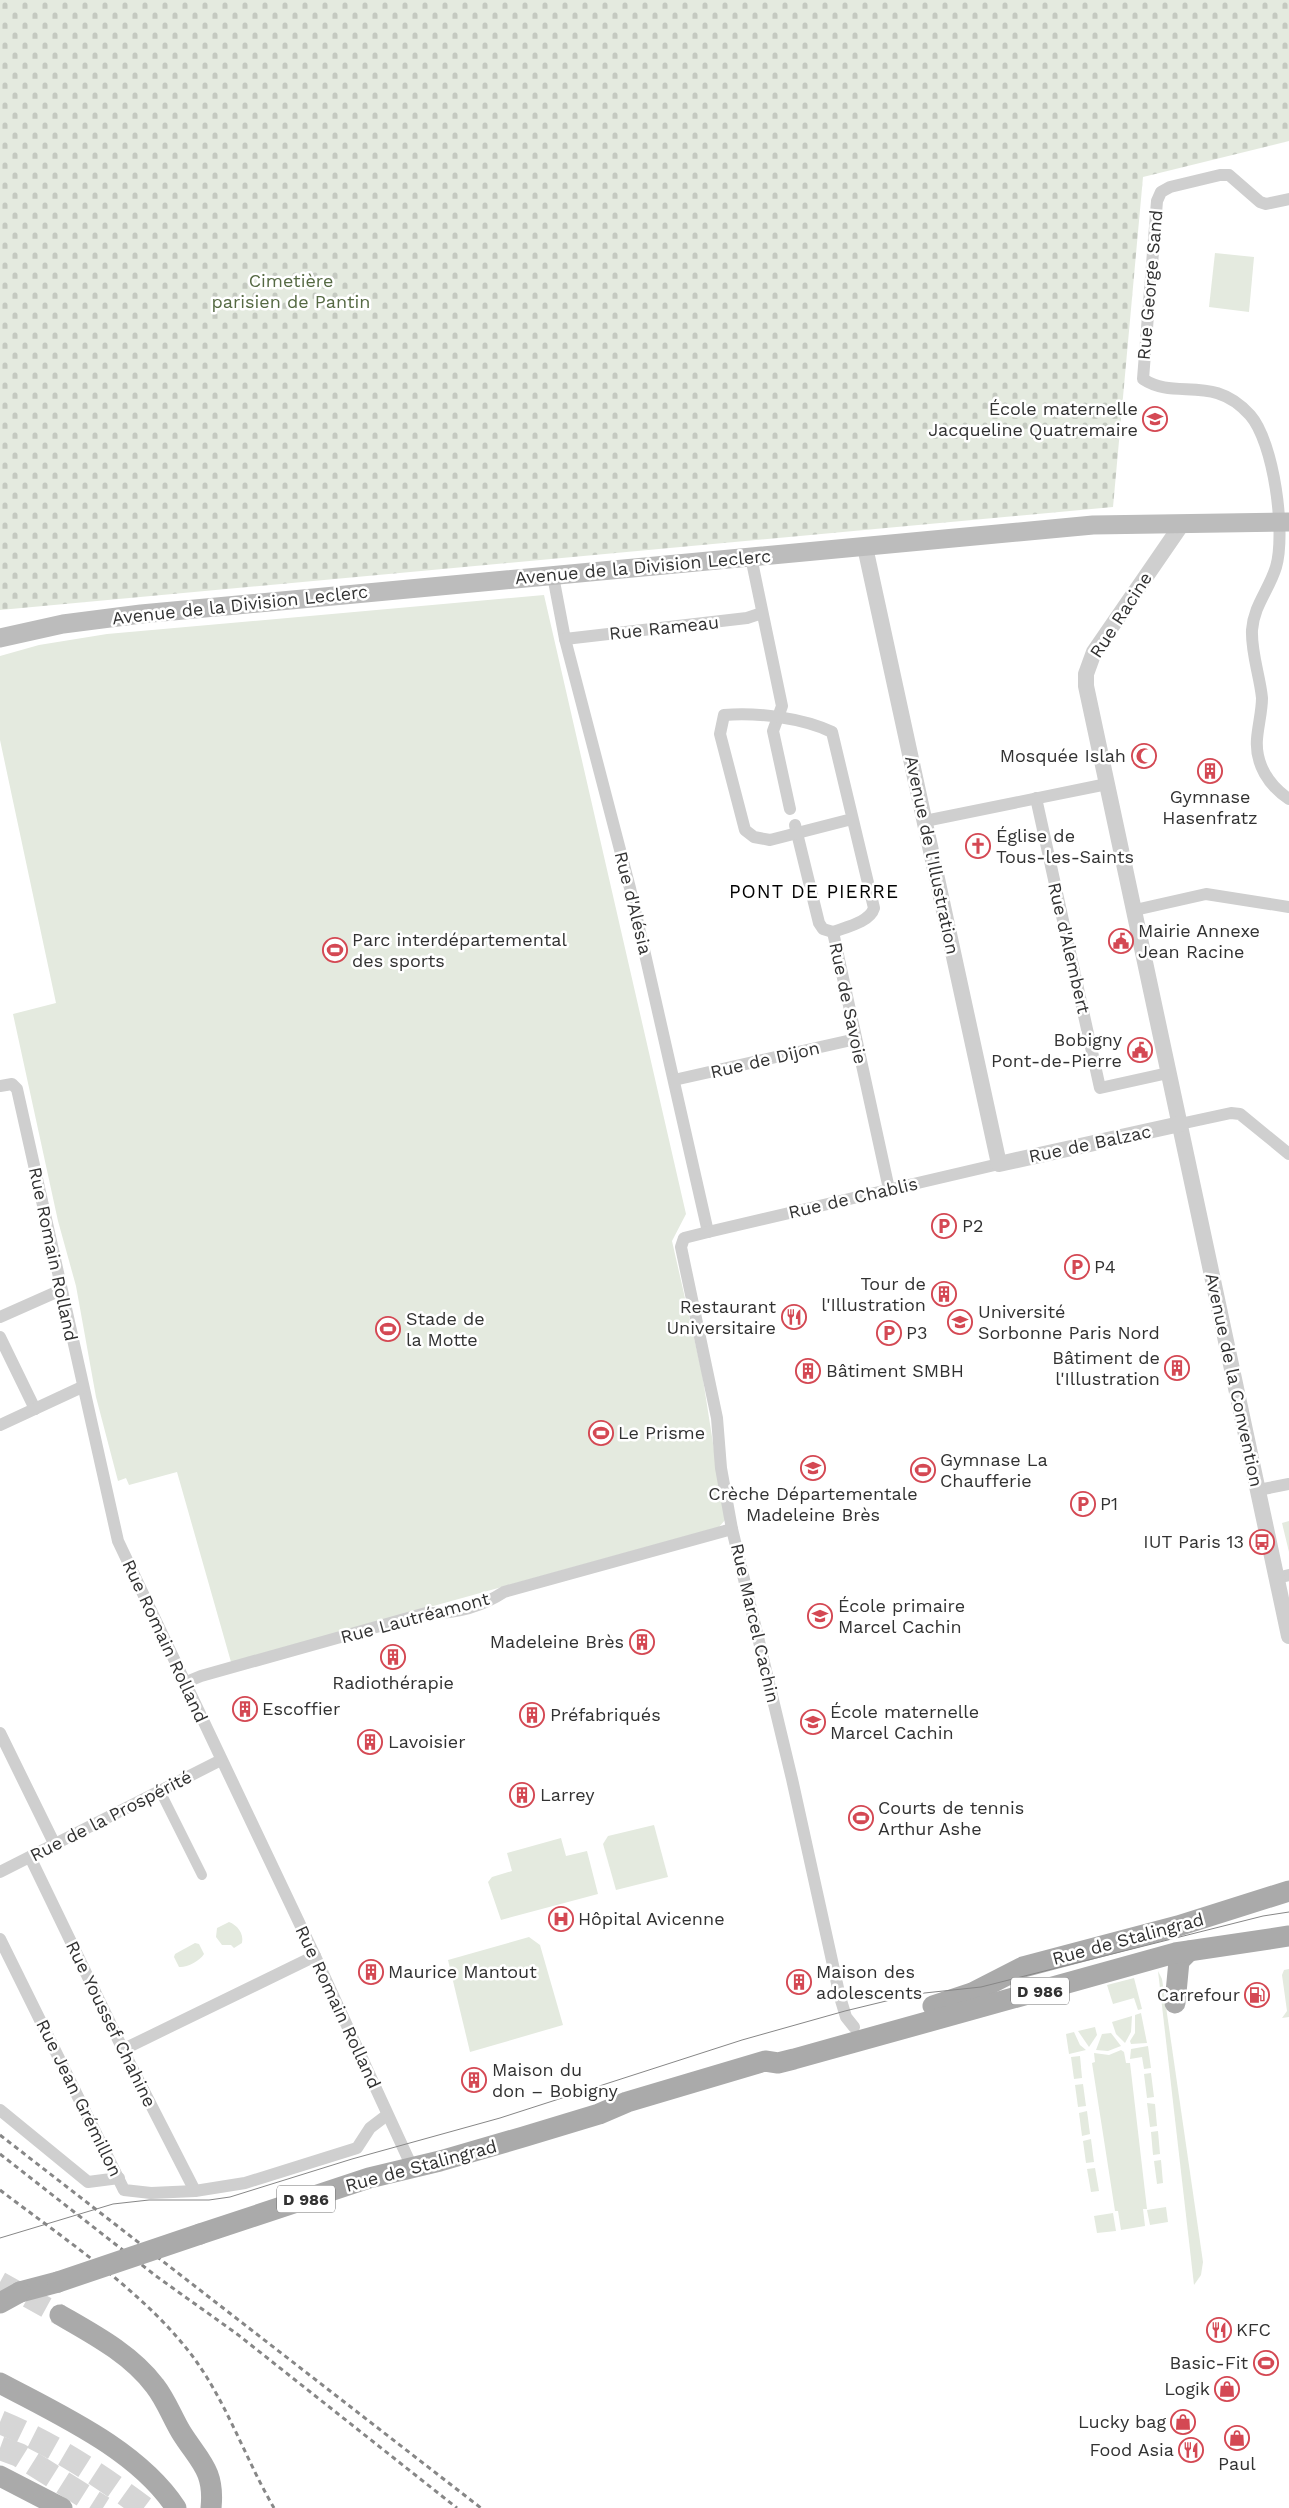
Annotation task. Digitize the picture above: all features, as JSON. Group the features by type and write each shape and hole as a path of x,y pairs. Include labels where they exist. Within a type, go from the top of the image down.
{"main road":[{"name":"Avenue de la Division Leclerc","path":"0,638 63,624 140,614 751,556 1092,525 1283,521"},
{"name":"Rue de Stalingrad","path":"862,2032 972,1993 1023,1968 1178,1926 1289,1891"},
{"name":"Rue de Stalingrad","path":"0,2303 10,2294 369,2178 440,2161 578,2121 627,2102 766,2061 774,2051 862,2032 1189,1951 1289,1936"},
{"path":"1149,1960 1158,1963 1165,1972 1176,2003 1178,1968 1181,1958 1189,1951"},
{"path":"60,2315 120,2352 154,2384 181,2432 202,2460 209,2473 212,2496 210,2508"},
{"path":"0,2383 97,2437 140,2467 156,2481 176,2508"},
{"path":"0,2476 42,2501 62,2508"}],"street":[{"name":"Rue George Sand","path":"1283,521 1272,463 1264,436 1250,415 1227,396 1198,388 1154,387 1143,379 1157,201 1161,192 1170,187 1220,175 1229,175 1260,202 1266,204 1289,199"},
{"path":"1283,521 1280,552 1276,569 1258,603 1252,631 1262,698 1256,742 1262,771 1278,792 1289,799"},
{"name":"Rue Racine","path":"1180,1124 1086,686 1086,674 1094,652 1182,524"},
{"name":"Avenue de l'Illustration","path":"865,547 999,1164"},
{"path":"751,556 782,706 773,731 790,809"},
{"name":"Rue d'Alésia","path":"552,576 565,639 630,888 708,1232"},
{"name":"Rue Rameau","path":"565,639 747,618 762,613"},
{"path":"833,932 867,918 872,914 874,908 832,732 819,726 764,714 724,715 720,734 745,830 754,837 770,840 795,829 852,819"},
{"path":"925,821 1107,784"},
{"name":"Rue d'Alembert","path":"1036,798 1100,1088 1168,1073"},
{"name":"Rue de Savoie","path":"795,829 818,923 822,929 833,932 890,1189"},
{"path":"1135,910 1206,894 1289,907"},
{"name":"Rue de Dijon","path":"674,1080 856,1039"},
{"name":"Rue Romain Rolland","path":"6,1085 18,1089 82,1387 118,1541 315,1956 386,2115 412,2167"},
{"path":"1180,1124 1231,1113 1240,1114 1289,1154"},
{"name":"Rue de Balzac","path":"999,1164 1180,1124"},
{"name":"Avenue de la Convention","path":"1180,1124 1258,1490 1283,1576 1289,1636"},
{"name":"Rue de Chablis","path":"708,1232 999,1164"},
{"name":"Rue Marcel Cachin","path":"708,1232 684,1238 681,1247 717,1418 721,1468 732,1529 794,1788 840,1997 846,2018 862,2032"},
{"path":"0,1317 62,1290"},
{"path":"0,1337 35,1409"},
{"path":"0,1425 82,1387"},
{"path":"1258,1490 1289,1484"},
{"name":"Rue Lautréamont","path":"184,1683 201,1676 417,1616 445,1614 489,1602 504,1592 732,1529"},
{"path":"0,1733 55,1845"},
{"name":"Rue de la Prospérité","path":"0,1872 222,1760"},
{"path":"160,1792 202,1875"},
{"name":"Rue Youssef Chahine","path":"30,1858 127,2058 195,2191"},
{"name":"Rue Jean Grémillon","path":"0,1939 124,2190 151,2193 195,2191 245,2184 357,2148 370,2128 386,2115"},
{"path":"124,2049 315,1956"},
{"path":"0,2110 88,2182 119,2178"}],"green space":[{"name":"Cimetière parisien de Pantin","path":"0,0 1289,0 1289,141 1143,177 1113,507 0,610"},
{"path":"1215,253 1254,257 1249,312 1209,307"},
{"name":"Parc interdépartemental des sports","path":"544,595 686,1214 672,1241 702,1373 725,1520 719,1527 231,1662 177,1472 129,1485 126,1478 118,1481 96,1397 76,1286 58,1221 13,1014 56,1003 0,740 0,656 39,645 107,634"},
{"path":"1289,1521 1289,1552 1282,1523"},
{"path":"654,1825 668,1877 616,1890 603,1844 608,1836"},
{"path":"561,1838 566,1856 587,1851 598,1894 501,1920 488,1882 492,1877 512,1871 507,1853"},
{"path":"229,1922 237,1927 242,1936 242,1943 234,1948 231,1945 222,1945 216,1937 217,1928"},
{"path":"529,1937 540,1945 563,2025 470,2052 448,1960"},
{"path":"195,1943 199,1944 204,1954 193,1964 179,1967 174,1957 175,1954"},
{"path":"1289,1969 1289,2017 1282,2018 1287,2011 1282,1975 1284,1970"},
{"path":"1158,1971 1162,1979 1203,2262 1201,2275 1194,2285"},
{"path":"1134,1978 1142,2009 1138,2010 1134,1998 1113,2004 1107,1985"},
{"path":"1141,2013 1147,2043 1131,2044 1130,2041 1135,2033 1135,2015"},
{"path":"1132,2016 1131,2032 1125,2043 1116,2034 1112,2022"},
{"path":"1095,2027 1097,2035 1089,2047 1078,2031"},
{"path":"1074,2032 1080,2045 1086,2050 1069,2054 1066,2034"},
{"path":"1111,2033 1121,2046 1108,2051 1096,2050 1102,2034"},
{"path":"1148,2046 1151,2068 1144,2069 1142,2057 1130,2059 1131,2049"},
{"path":"1121,2050 1124,2052 1126,2063 1130,2063 1147,2209 1143,2209 1145,2226 1121,2230 1118,2211 1115,2211 1092,2063 1095,2062 1094,2053 1109,2055"},
{"path":"1080,2056 1082,2078 1074,2079 1071,2057"},
{"path":"1151,2073 1154,2097 1147,2098 1144,2074"},
{"path":"1083,2084 1086,2106 1078,2107 1075,2085"},
{"path":"1147,2103 1155,2104 1157,2126 1150,2127"},
{"path":"1087,2111 1090,2134 1082,2136 1079,2113"},
{"path":"1158,2131 1160,2154 1153,2155 1151,2132"},
{"path":"1091,2139 1094,2162 1086,2163 1083,2141"},
{"path":"1161,2160 1163,2183 1157,2184 1154,2161"},
{"path":"1095,2168 1099,2191 1091,2192 1087,2169"},
{"path":"1166,2207 1168,2222 1150,2225 1147,2210"},
{"path":"1113,2213 1116,2231 1097,2233 1094,2216"}],"tunnel":[{"path":"0,2282 60,2315"},
{"path":"0,2422 75,2460 144,2508"},
{"path":"0,2448 19,2455 103,2508"}],"tram line":[{"path":"0,2238 113,2204 149,2200 209,2200 230,2197 352,2159 500,2118 742,2040 845,2011 915,1994 981,1987 1263,1916 1289,1912"}],"railway":[{"path":"0,2135 481,2508"},
{"path":"0,2154 156,2276 237,2334 457,2508"},
{"path":"0,2190 104,2269 155,2313 177,2337 196,2361 218,2396 274,2508"}],"place":[{"name":"École maternelle Jacqueline Quatremaire","path":"1155,419"},
{"name":"Mosquée Islah","path":"1144,756"},
{"name":"Gymnase Hasenfratz","path":"1210,771"},
{"name":"Église de Tous-les-Saints","path":"978,846"},
{"name":"Mairie Annexe Jean Racine","path":"1121,941"},
{"name":"Parc interdépartemental des sports","path":"335,950"},
{"name":"Bobigny Pont-de-Pierre","path":"1140,1050"},
{"name":"P2","path":"944,1226"},
{"name":"P4","path":"1077,1267"},
{"name":"Tour de l'Illustration","path":"944,1294"},
{"name":"Restaurant Universitaire","path":"794,1317"},
{"name":"Université Sorbonne Paris Nord","path":"960,1322"},
{"name":"Stade de la Motte","path":"388,1329"},
{"name":"P3","path":"889,1333"},
{"name":"Bâtiment de l'Illustration","path":"1177,1368"},
{"name":"Bâtiment SMBH","path":"808,1371"},
{"name":"Le Prisme","path":"601,1433"},
{"name":"Crèche Départementale Madeleine Brès","path":"813,1468"},
{"name":"Gymnase La Chaufferie","path":"923,1470"},
{"name":"P1","path":"1083,1504"},
{"name":"IUT Paris 13","path":"1262,1542"},
{"name":"École primaire Marcel Cachin","path":"820,1616"},
{"name":"Madeleine Brès","path":"642,1642"},
{"name":"Radiothérapie","path":"393,1657"},
{"name":"Escoffier","path":"245,1709"},
{"name":"Préfabriqués","path":"532,1715"},
{"name":"École maternelle Marcel Cachin","path":"813,1722"},
{"name":"Lavoisier","path":"370,1742"},
{"name":"Larrey","path":"522,1795"},
{"name":"Courts de tennis Arthur Ashe","path":"861,1818"},
{"name":"Hôpital Avicenne","path":"561,1919"},
{"name":"Maurice Mantout","path":"371,1972"},
{"name":"Maison des adolescents","path":"799,1982"},
{"name":"Carrefour","path":"1257,1995"},
{"name":"Maison du don – Bobigny","path":"474,2080"},
{"name":"KFC","path":"1219,2330"},
{"name":"Basic-Fit","path":"1266,2363"},
{"name":"Logik","path":"1227,2389"},
{"name":"Lucky bag","path":"1183,2422"},
{"name":"Paul","path":"1237,2438"},
{"name":"Food Asia","path":"1191,2450"}],"district":[{"name":"PONT DE PIERRE","path":"814,891"}]}
